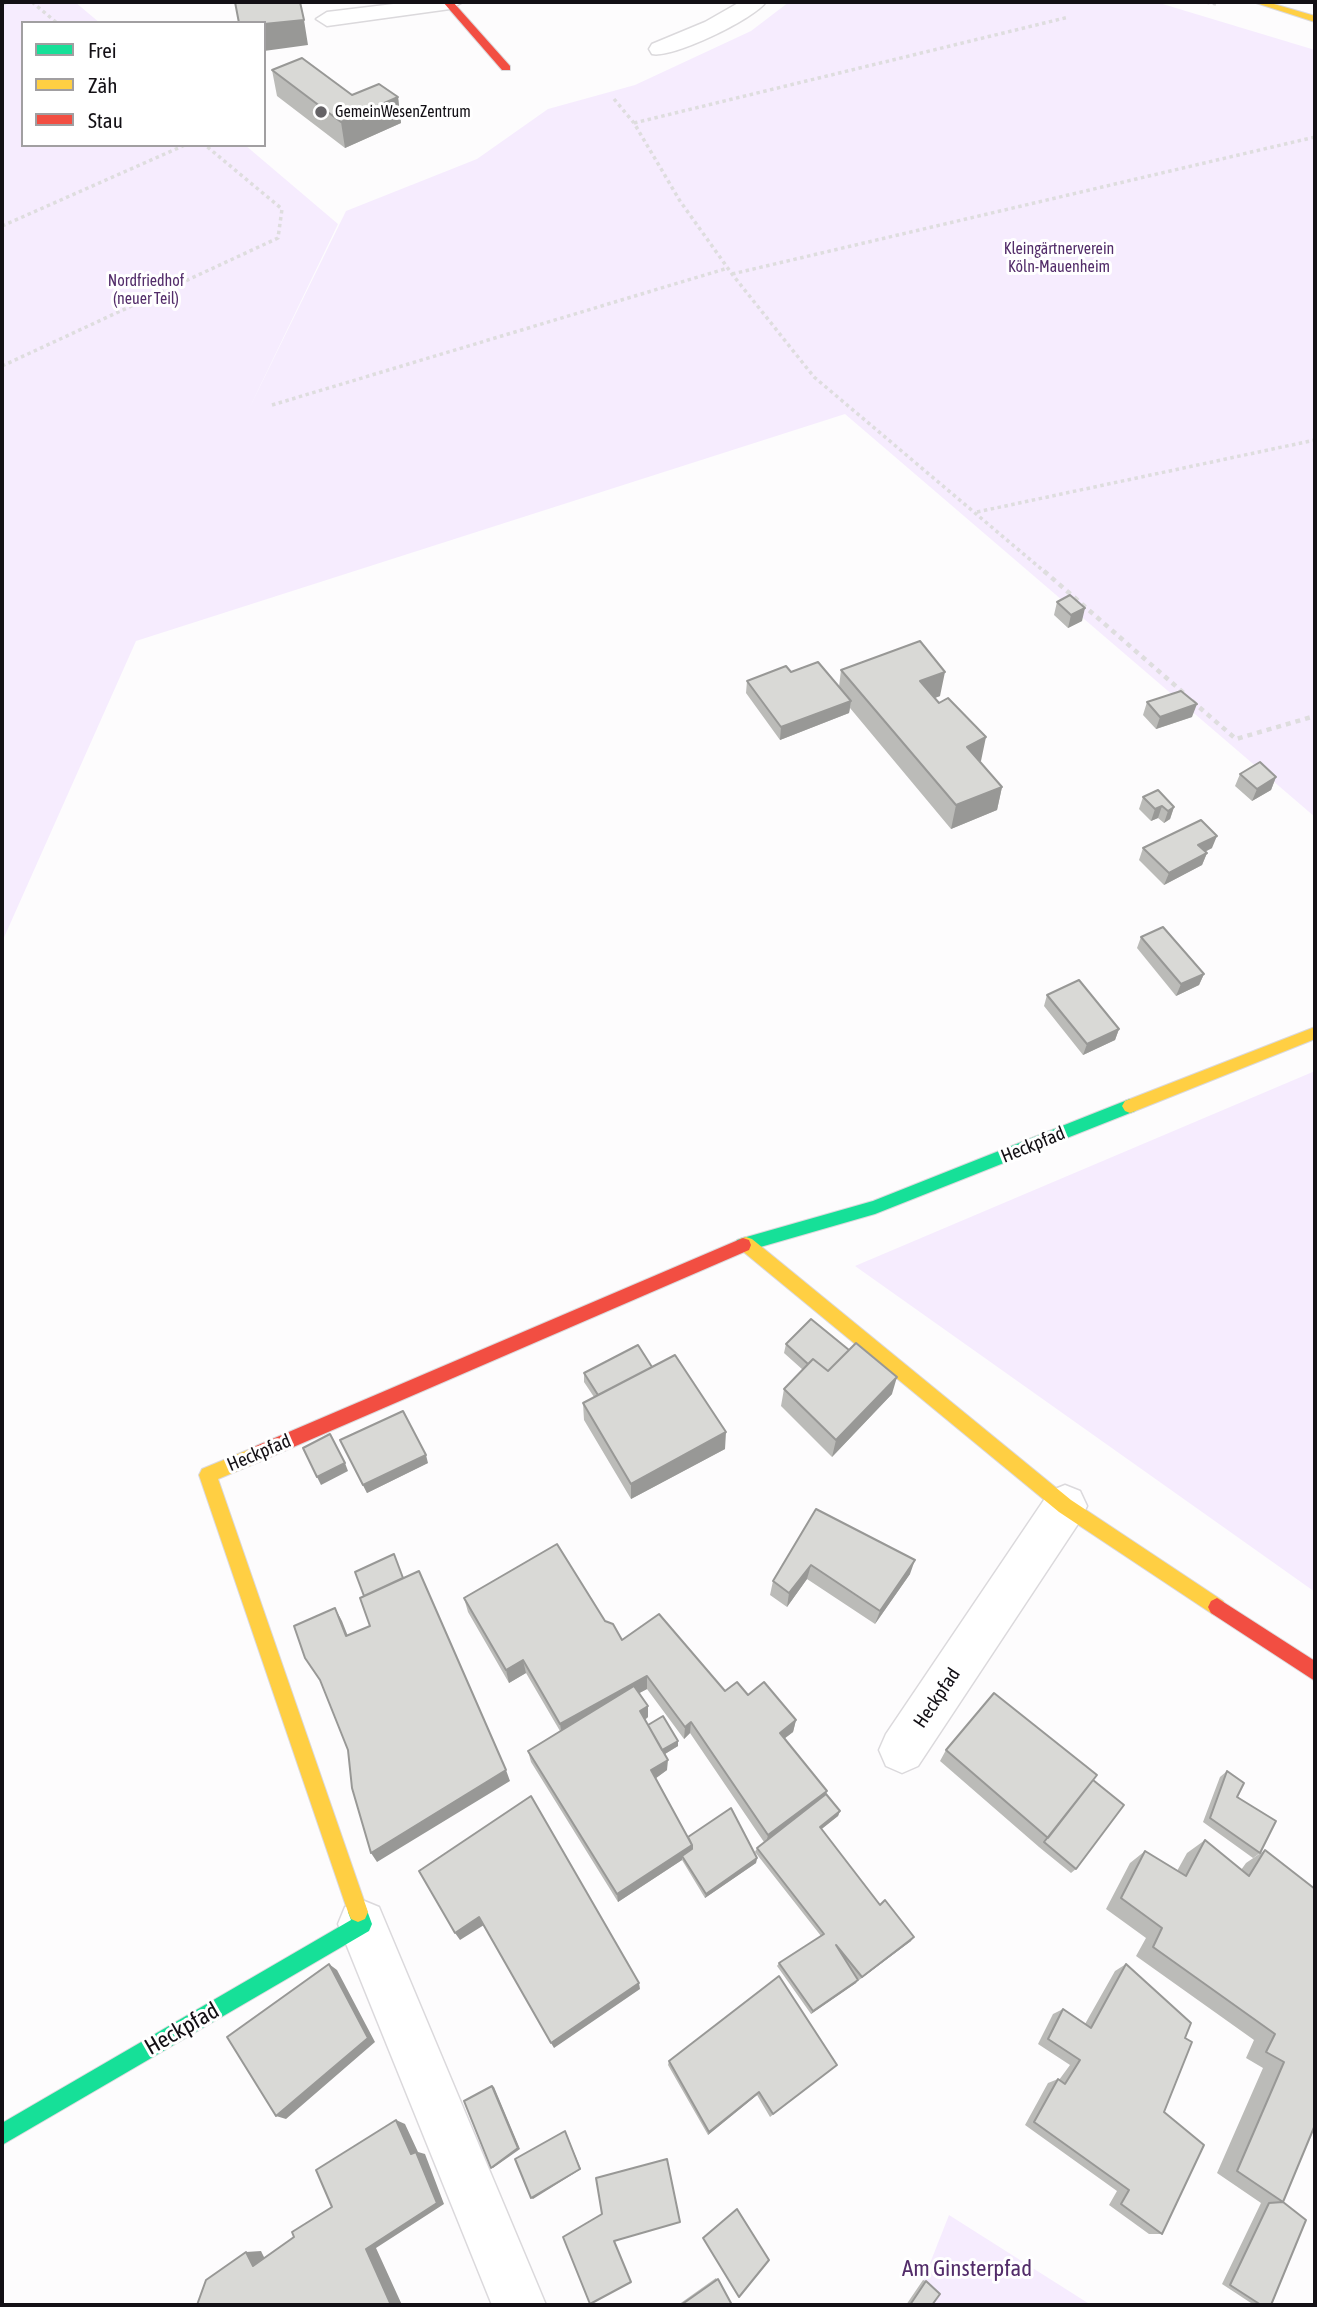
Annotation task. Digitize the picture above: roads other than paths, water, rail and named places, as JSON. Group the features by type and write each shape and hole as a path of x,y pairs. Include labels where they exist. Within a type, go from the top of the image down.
{"street":[{"path":"1258,2 1315,19"},
{"path":"449,3 506,68"},
{"name":"Heckpfad","path":"519,2305 362,1923 208,1475 746,1244 875,1207 1315,1032"},
{"path":"746,1244 1065,1506 1315,1672"},
{"name":"Heckpfad","path":"902,1750 1065,1506"},
{"name":"Heckpfad","path":"2,2135 362,1923"}],"lane":[{"path":"660,50 713,27 755,2"},
{"path":"327,19 449,3"}],"place":[{"name":"GemeinWesenZentrum","path":"321,112"}],"park label":[{"name":"Kleingärtnerverein Köln-Mauenheim","path":"1059,258"},
{"name":"Nordfriedhof (neuer Teil)","path":"146,290"},
{"name":"Am Ginsterpfad","path":"967,2269"}]}
